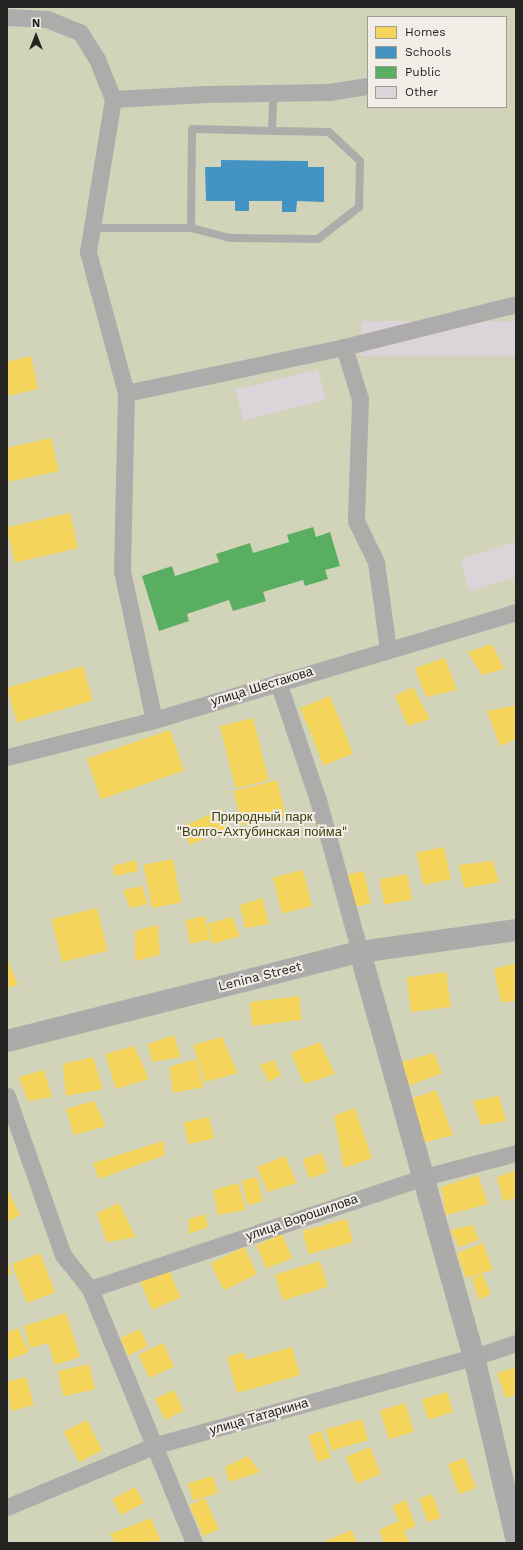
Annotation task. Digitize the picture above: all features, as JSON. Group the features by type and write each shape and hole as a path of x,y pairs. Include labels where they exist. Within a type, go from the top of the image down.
{"street":[{"path":"7,18 47,19 80,32 97,59 113,99 94,228 88,252 126,393 122,571 154,720"},
{"path":"113,99 206,94 329,92 367,86"},
{"path":"126,393 344,347 516,304"},
{"path":"344,347 360,399 356,522 376,562 388,650"},
{"name":"улица Шестакова","path":"7,757 154,720 516,612"},
{"path":"278,682 318,800 424,1177 474,1357 516,1537"},
{"name":"Lenina Street","path":"7,1041 360,952 516,930"},
{"path":"7,1096 63,1255 90,1289 156,1445 194,1543"},
{"name":"улица Ворошилова","path":"90,1289 424,1177 516,1153"},
{"name":"улица Татаркина","path":"7,1508 156,1445 474,1357 516,1342"}],"lane":[{"path":"272,131 273,94"},
{"path":"94,228 191,228 230,238 318,238 359,207 360,161 330,132 192,130 191,228"}],"green space":[{"name":"Природный парк \"Волго-Ахтубинская пойма\"","path":"7,7 516,7 516,1543 7,1543"}],"building: Homes":[{"path":"31,356 38,389 7,396 7,362"},
{"path":"51,438 59,471 7,482 7,448"},
{"path":"70,513 78,548 15,563 7,528"},
{"path":"492,644 504,669 482,675 468,652"},
{"path":"445,658 457,690 426,697 415,668"},
{"path":"83,666 93,701 17,722 7,688"},
{"path":"413,687 430,719 408,726 395,696"},
{"path":"330,696 353,753 324,765 300,708"},
{"path":"516,705 516,739 500,746 487,711"},
{"path":"253,718 268,780 235,788 220,726"},
{"path":"170,730 184,771 101,799 87,759"},
{"path":"277,780 286,815 242,826 233,791"},
{"path":"222,809 230,827 190,845 182,827"},
{"path":"444,847 451,879 423,885 417,853"},
{"path":"173,859 181,902 152,908 144,865"},
{"path":"136,860 138,871 114,876 113,866"},
{"path":"493,861 499,882 464,888 459,865"},
{"path":"303,870 312,906 282,913 273,877"},
{"path":"364,871 371,903 348,908 342,876"},
{"path":"407,874 412,900 384,905 380,879"},
{"path":"142,886 148,904 130,908 123,890"},
{"path":"262,898 269,924 245,928 240,905"},
{"path":"97,908 108,951 62,962 51,919"},
{"path":"205,916 210,939 190,944 185,920"},
{"path":"232,917 240,936 212,944 208,924"},
{"path":"158,925 160,955 135,961 135,931"},
{"path":"7,958 18,985 7,988"},
{"path":"516,963 516,1001 501,1002 494,969"},
{"path":"446,972 451,1007 411,1012 406,978"},
{"path":"299,996 302,1020 252,1026 249,1002"},
{"path":"174,1035 181,1057 152,1062 148,1044"},
{"path":"222,1037 238,1073 205,1082 193,1045"},
{"path":"320,1042 335,1074 304,1084 291,1053"},
{"path":"134,1046 149,1079 116,1089 105,1054"},
{"path":"434,1053 442,1073 408,1086 401,1062"},
{"path":"93,1057 103,1089 66,1096 63,1064"},
{"path":"196,1059 204,1087 173,1093 169,1067"},
{"path":"274,1060 281,1075 269,1082 260,1065"},
{"path":"44,1070 52,1097 28,1101 19,1077"},
{"path":"436,1090 453,1135 423,1143 411,1099"},
{"path":"499,1096 506,1121 481,1125 473,1101"},
{"path":"94,1101 106,1126 74,1135 66,1109"},
{"path":"355,1108 372,1158 344,1168 334,1116"},
{"path":"209,1117 214,1138 189,1144 184,1123"},
{"path":"163,1141 165,1155 99,1179 93,1163"},
{"path":"322,1153 328,1172 309,1178 303,1159"},
{"path":"285,1156 297,1183 268,1192 257,1167"},
{"path":"516,1170 516,1198 503,1201 497,1177"},
{"path":"478,1175 488,1204 446,1215 441,1187"},
{"path":"257,1177 263,1201 248,1205 241,1181"},
{"path":"238,1183 246,1210 218,1215 213,1190"},
{"path":"7,1188 20,1215 7,1222"},
{"path":"119,1203 136,1237 107,1242 97,1213"},
{"path":"205,1214 208,1227 189,1234 189,1219"},
{"path":"347,1219 353,1242 309,1254 303,1231"},
{"path":"473,1225 479,1240 459,1247 450,1230"},
{"path":"282,1234 292,1258 266,1269 256,1245"},
{"path":"483,1243 493,1270 466,1278 457,1253"},
{"path":"244,1247 257,1274 224,1290 211,1263"},
{"path":"40,1253 55,1292 27,1303 12,1264"},
{"path":"7,1261 12,1274 7,1276"},
{"path":"320,1261 328,1287 283,1301 275,1275"},
{"path":"169,1270 181,1298 152,1310 140,1282"},
{"path":"482,1273 491,1294 479,1300 472,1279"},
{"path":"66,1313 80,1357 55,1365 48,1343 30,1348 24,1326"},
{"path":"18,1328 29,1352 7,1361 7,1333"},
{"path":"140,1329 148,1346 128,1356 120,1338"},
{"path":"163,1343 174,1367 150,1378 139,1354"},
{"path":"292,1347 300,1375 237,1393 227,1357 244,1352 246,1360"},
{"path":"89,1364 95,1389 64,1397 58,1371"},
{"path":"516,1367 516,1394 506,1398 497,1373"},
{"path":"26,1377 34,1405 11,1411 7,1382"},
{"path":"174,1390 184,1411 165,1420 155,1399"},
{"path":"447,1392 453,1412 428,1420 422,1400"},
{"path":"405,1403 414,1432 389,1439 380,1411"},
{"path":"362,1419 368,1440 332,1451 325,1429"},
{"path":"87,1420 102,1450 79,1462 64,1432"},
{"path":"321,1431 331,1457 318,1462 308,1436"},
{"path":"370,1447 381,1474 357,1484 346,1457"},
{"path":"248,1456 260,1472 229,1482 225,1467"},
{"path":"465,1458 476,1488 459,1494 448,1464"},
{"path":"213,1476 218,1493 193,1500 188,1483"},
{"path":"135,1487 144,1503 121,1515 112,1500"},
{"path":"432,1494 441,1517 428,1522 419,1499"},
{"path":"205,1498 219,1529 203,1536 189,1505"},
{"path":"406,1500 416,1526 404,1531 409,1542 384,1543 379,1530 399,1521 392,1506"},
{"path":"151,1518 161,1541 115,1543 110,1534"},
{"path":"352,1530 357,1543 321,1543"}],"building: Schools":[{"path":"221,160 308,161 308,167 324,167 324,202 297,201 296,212 282,212 282,201 249,201 249,211 235,211 235,201 206,201 205,167 221,167"}],"building: Public":[{"path":"313,527 316,537 330,532 340,566 325,570 328,579 305,586 303,580 263,592 266,601 233,611 229,600 187,614 189,621 159,631 142,576 172,566 175,576 219,562 216,554 250,543 253,553 289,542 287,535"}],"building: Other":[{"path":"361,321 516,321 516,356 361,356"},
{"path":"318,369 326,400 243,421 236,390"},
{"path":"516,542 516,577 470,591 460,559"}]}
